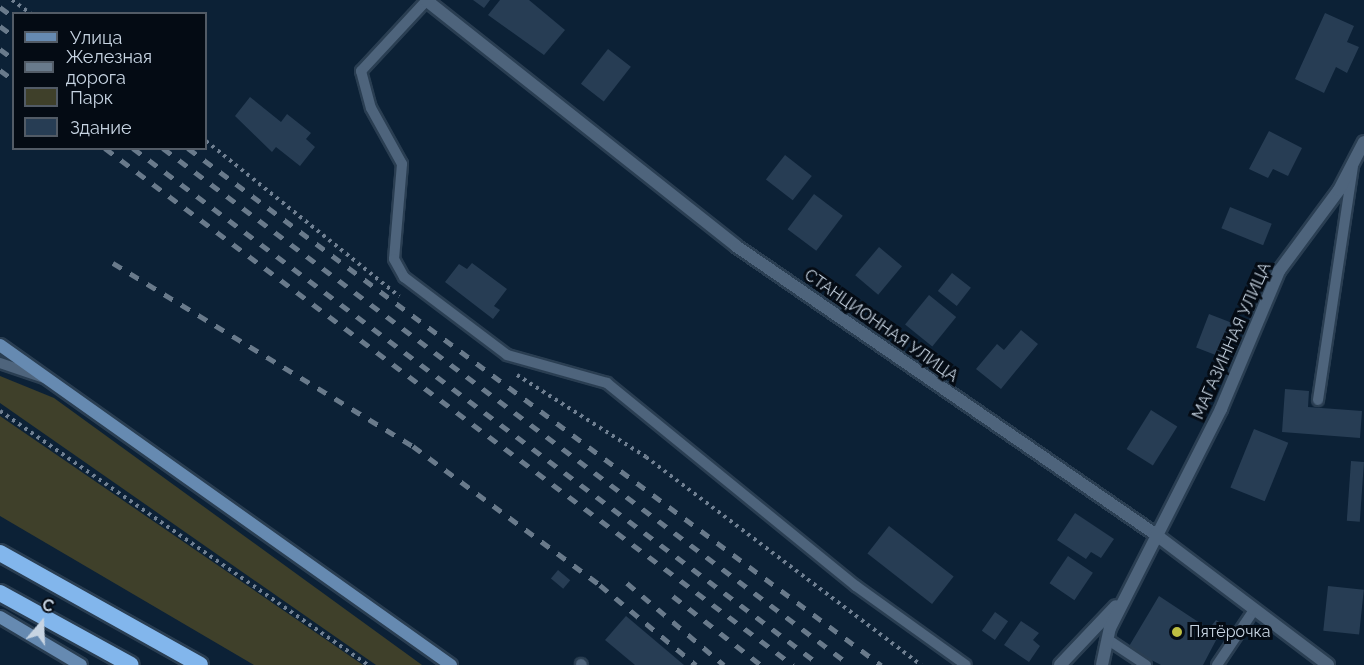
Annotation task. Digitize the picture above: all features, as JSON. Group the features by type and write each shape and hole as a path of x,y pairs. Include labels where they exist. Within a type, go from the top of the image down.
{"highway":[{"path":"0,553 200,665"},
{"path":"0,593 130,665"}],"main road":[{"path":"0,345 451,665"},
{"path":"0,618 81,665"}],"street":[{"name":"СТАНЦИОННАЯ УЛИЦА","path":"426,0 736,246 1155,534 1328,665"},
{"name":"МАГАЗИННАЯ УЛИЦА","path":"1102,665 1107,639 1155,534 1226,400 1278,271 1353,167 1364,142"},
{"name":"МАГАЗИННАЯ УЛИЦА","path":"1060,665 1127,595"}],"lane":[{"path":"426,0 361,72 371,108 402,164 394,259 404,277 507,355 607,383 856,586 966,665"},
{"path":"1318,400 1353,167"},
{"path":"0,363 50,380"},
{"path":"1217,665 1254,610"},
{"path":"1107,639 1146,665"}],"path":[{"path":"12,0 28,12"},
{"path":"207,142 407,301"},
{"path":"505,368 646,457 921,665"},
{"path":"0,411 368,665"}],"green space":[{"path":"0,376 54,398 422,665 376,665 0,403"},
{"path":"0,416 363,665 254,665 0,516"}],"building":[{"path":"473,0 490,0 484,8"},
{"path":"500,0 529,0 565,30 544,55 488,15"},
{"path":"1325,13 1354,26 1347,42 1359,47 1347,73 1336,67 1324,93 1295,79"},
{"path":"608,49 631,67 604,102 581,84"},
{"path":"250,97 281,122 287,114 311,133 306,139 315,147 300,166 276,147 272,152 235,116"},
{"path":"1269,131 1302,148 1288,176 1273,169 1268,178 1249,169"},
{"path":"785,155 812,176 793,200 766,179"},
{"path":"814,194 843,216 816,251 788,229"},
{"path":"1230,207 1272,224 1263,245 1221,228"},
{"path":"879,247 902,266 878,295 855,275"},
{"path":"472,263 507,289 494,306 500,310 493,319 445,282 459,264 467,269"},
{"path":"952,273 971,288 957,306 938,291"},
{"path":"929,295 956,317 932,347 905,325"},
{"path":"1209,314 1232,323 1219,357 1196,348"},
{"path":"1021,330 1038,344 1001,389 976,369 997,344 1004,350"},
{"path":"1285,389 1309,391 1308,407 1362,411 1360,438 1282,432"},
{"path":"1151,410 1177,426 1153,465 1127,449"},
{"path":"1254,429 1288,443 1265,501 1230,487"},
{"path":"1351,461 1364,462 1360,522 1347,521"},
{"path":"1075,513 1114,539 1101,558 1091,552 1086,559 1057,540"},
{"path":"889,526 954,576 932,604 867,554"},
{"path":"1068,556 1093,573 1074,600 1050,583"},
{"path":"558,570 570,580 563,589 551,578"},
{"path":"1328,586 1364,590 1359,635 1323,631"},
{"name":"Пятёрочка","path":"1159,596 1209,629 1216,620 1224,625 1203,665 1161,665 1128,648"},
{"path":"995,612 1008,621 995,640 982,631"},
{"path":"626,616 684,665 635,665 605,640"},
{"path":"1021,621 1039,633 1033,640 1040,646 1029,662 1004,645"}],"railway":[{"path":"0,7 12,16"},
{"path":"0,26 12,35"},
{"path":"0,49 12,58"},
{"path":"0,70 12,79"},
{"path":"108,150 793,665"},
{"path":"136,150 820,665"},
{"path":"166,150 850,665"},
{"path":"191,150 881,665"},
{"path":"113,263 413,446 600,585 696,665"},
{"path":"627,583 724,665"},
{"path":"673,596 761,665"}],"place":[{"name":"Пятёрочка","path":"1177,632"}]}
